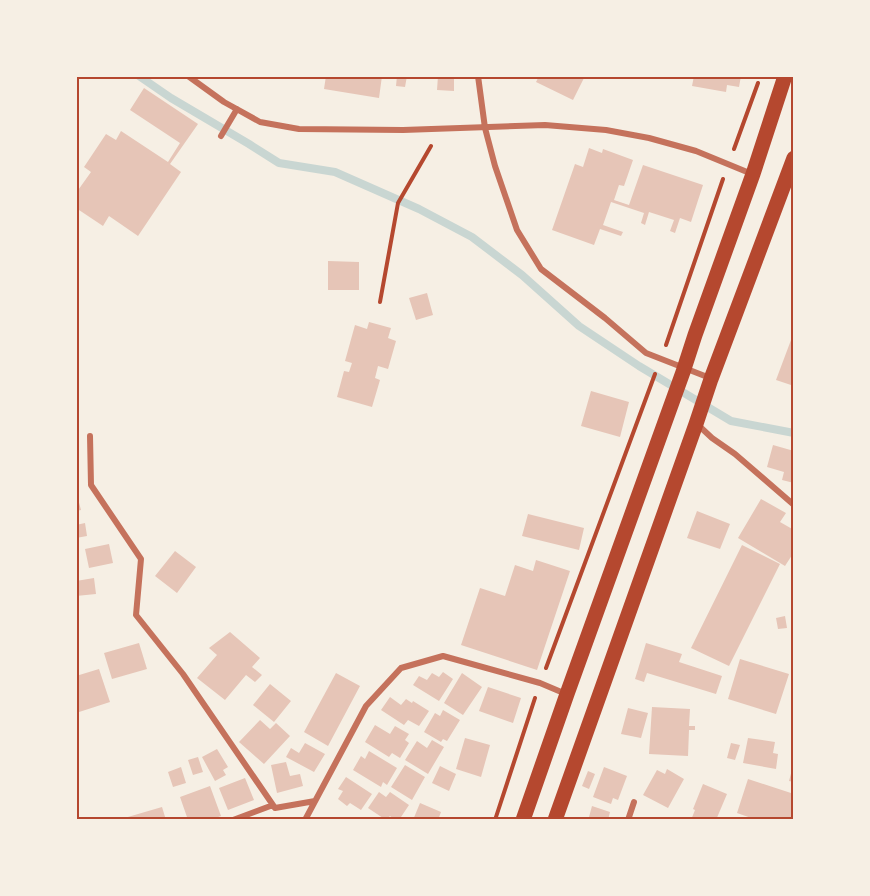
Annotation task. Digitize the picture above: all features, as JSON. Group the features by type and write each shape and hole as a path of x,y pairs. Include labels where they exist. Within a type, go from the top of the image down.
{"main road":[{"path":"523,819 684,370 785,76"},
{"path":"555,819 710,381 794,158"}],"street":[{"path":"188,76 236,112 260,122 299,129 440,129 545,125 606,130 650,138 696,151 753,174"},
{"path":"478,76 485,128 495,166 518,230 542,269 646,353 710,381"},
{"path":"221,136 236,112"},
{"path":"698,418 712,438 735,454 794,505"},
{"path":"90,436 91,485 141,559 136,615 183,674 275,808 315,801"},
{"path":"305,819 366,706 402,668 443,656 540,683 567,694"},
{"path":"628,819 634,802"},
{"path":"233,819 273,805"}],"path":[{"path":"661,359 761,76"},
{"path":"380,302 398,203 440,129"},
{"path":"495,819 540,683 648,392"}],"building":[{"path":"326,76 382,76 379,98 324,89"},
{"path":"397,76 407,76 405,87 396,86"},
{"path":"438,76 454,76 454,91 437,90"},
{"path":"539,76 585,76 573,100 536,82"},
{"path":"694,76 741,76 739,87 727,85 726,92 692,86"},
{"path":"144,88 198,124 170,164 181,172 138,236 109,216 103,226 76,208 76,193 91,172 84,167 106,134 116,140 121,131 168,162 180,143 130,110"},
{"path":"589,148 602,153 603,149 633,160 624,186 619,185 614,200 629,205 643,165 703,185 691,222 680,218 675,233 670,231 674,220 649,212 645,225 641,223 644,213 611,202 603,225 623,232 621,236 600,229 594,245 552,230 575,164 583,167"},
{"path":"328,261 359,262 359,290 328,290"},
{"path":"427,293 433,315 416,320 409,298"},
{"path":"369,322 391,328 388,338 396,341 388,369 378,366 375,378 380,380 372,407 337,397 344,371 349,372 352,363 345,361 355,325 367,329"},
{"path":"791,340 794,340 794,386 776,380"},
{"path":"591,391 629,402 620,437 581,426"},
{"path":"773,445 794,451 794,483 782,480 784,472 767,467"},
{"path":"76,496 81,510 76,511"},
{"path":"761,499 786,513 780,522 794,530 794,552 785,566 738,538"},
{"path":"697,511 730,524 720,549 687,538"},
{"path":"528,514 584,528 579,550 522,536"},
{"path":"85,523 87,536 76,538 76,525"},
{"path":"109,544 113,563 89,568 85,549"},
{"path":"742,545 780,564 729,666 691,648"},
{"path":"175,551 196,567 177,593 155,576"},
{"path":"536,560 570,571 537,670 461,645 480,588 505,596 515,565 533,571"},
{"path":"94,578 96,594 76,596 76,581"},
{"path":"785,616 787,628 778,629 776,618"},
{"path":"230,632 260,658 252,667 262,675 255,682 246,675 225,700 197,678 217,655 209,648"},
{"path":"139,643 147,669 112,679 104,653"},
{"path":"646,643 682,654 679,662 722,676 716,694 647,673 644,682 635,679"},
{"path":"740,659 789,674 776,714 728,699"},
{"path":"99,669 110,702 76,713 76,676"},
{"path":"443,672 453,679 439,701 413,685 419,676 427,680 432,673 439,677"},
{"path":"336,673 360,686 328,746 304,732"},
{"path":"462,673 482,687 463,715 444,703"},
{"path":"270,684 291,701 274,722 253,705"},
{"path":"488,687 521,698 513,723 479,711"},
{"path":"390,697 401,705 406,699 412,703 413,701 429,711 419,726 408,720 404,725 381,710"},
{"path":"652,707 690,709 689,726 695,726 695,730 689,730 688,756 649,754"},
{"path":"628,708 648,713 641,738 621,734"},
{"path":"443,710 460,720 447,741 443,739 441,742 424,732 435,713 440,716"},
{"path":"260,720 270,729 276,723 290,736 264,764 239,742"},
{"path":"375,725 390,734 395,726 409,734 405,740 409,743 400,758 392,753 389,757 365,742"},
{"path":"465,738 490,745 481,777 456,769"},
{"path":"748,738 775,742 773,753 778,754 776,769 743,763"},
{"path":"432,740 444,747 428,774 405,760 417,741 427,748"},
{"path":"305,743 325,754 314,772 286,757 291,748 299,753"},
{"path":"731,743 740,745 735,760 727,758"},
{"path":"217,749 228,767 223,770 226,775 215,781 202,757"},
{"path":"369,751 397,768 387,785 383,782 381,787 353,770 361,756 365,759"},
{"path":"198,757 203,772 193,775 188,760"},
{"path":"286,762 290,776 300,774 303,786 277,793 271,765"},
{"path":"405,765 425,777 412,800 391,787"},
{"path":"440,766 456,774 449,791 432,783"},
{"path":"794,766 794,782 789,781"},
{"path":"181,767 186,783 173,787 168,772"},
{"path":"604,767 627,776 618,800 613,798 611,804 593,797"},
{"path":"667,769 684,779 668,808 643,795 657,770 665,774"},
{"path":"588,771 595,774 589,789 582,786"},
{"path":"346,777 372,794 361,810 350,803 347,806 338,799 343,791 338,789"},
{"path":"245,778 254,800 228,810 219,788"},
{"path":"748,779 794,794 794,820 757,820 737,813"},
{"path":"703,784 727,794 716,820 691,820"},
{"path":"210,786 221,816 210,820 188,820 180,797"},
{"path":"379,792 386,797 390,792 409,805 399,820 390,816 386,820 368,808"},
{"path":"420,803 441,812 438,820 413,820"},
{"path":"592,806 610,812 608,820 595,820 589,817"},
{"path":"162,807 166,820 121,820 121,819"}],"waterway":[{"path":"139,76 279,163 335,172 419,209 472,237 522,275 579,326 639,366 731,421 794,433"}]}
